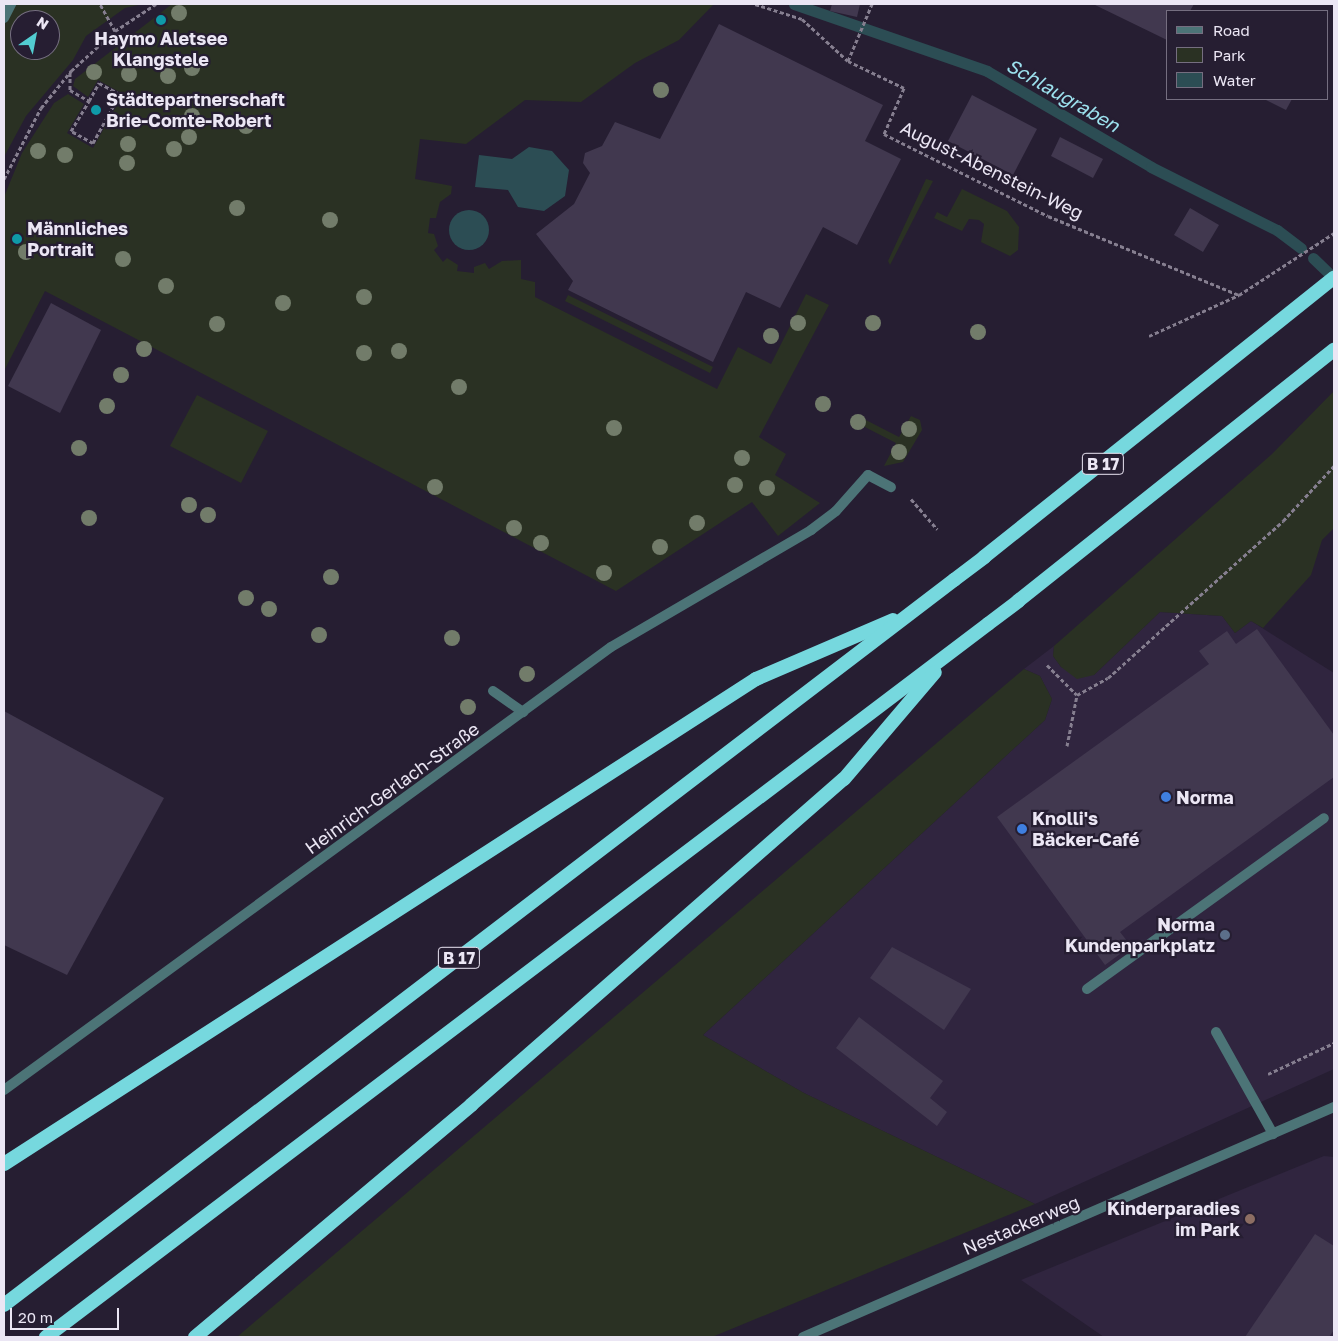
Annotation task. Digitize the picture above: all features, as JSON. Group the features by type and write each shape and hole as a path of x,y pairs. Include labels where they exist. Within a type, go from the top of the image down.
{"highway":[{"name":"B 17","path":"4,1305 984,558 1330,282"},
{"path":"46,1337 953,651 1334,350"},
{"path":"4,1164 756,679 914,611"},
{"path":"195,1337 471,1106 844,778 953,651"}],"street":[{"path":"4,18 11,4"},
{"name":"Heinrich-Gerlach-Straße","path":"4,1090 611,647 811,530 836,511 868,475 891,487"},
{"path":"493,691 524,712"},
{"path":"1087,989 1324,818"},
{"path":"1216,1032 1247,1084 1273,1134"},
{"name":"Nestackerweg","path":"803,1337 1334,1107"}],"path":[{"path":"100,4 116,31"},
{"path":"4,179 41,108 70,72 116,31 156,4"},
{"name":"August-Abenstein-Weg","path":"755,4 802,19 848,61 904,88 884,134 1048,216 1239,296"},
{"path":"848,61 872,4"},
{"path":"70,72 70,90 89,101"},
{"path":"99,83 120,94 93,143 71,132 89,101 99,83"},
{"path":"1149,336 1239,296 1334,232"},
{"path":"1067,746 1077,696 1108,678 1130,659 1283,521 1334,466"},
{"path":"891,487 911,499 937,530"},
{"path":"1047,665 1077,696"},
{"path":"1247,1084 1334,1043"}],"shaded area":[{"path":"1160,612 1222,616 1235,633 1251,621 1334,673 1334,1069 1035,1204 804,1093 703,1035 1045,720 1052,699 1040,676 1024,669 1054,646 1053,656 1061,667 1094,675"},
{"name":"Kinderparadies im Park","path":"1324,1156 1334,1157 1334,1337 1104,1337 1021,1280"}],"green space":[{"path":"4,4 143,4 125,8 86,36 73,60 26,116 4,157"},
{"path":"172,4 714,4 679,40 635,63 581,102 525,100 466,144 420,139 415,179 452,186 451,194 440,202 436,218 430,218 428,233 434,234 438,246 434,250 443,262 447,258 458,265 457,271 474,273 474,267 485,263 489,269 502,261 521,260 521,279 535,282 535,297 717,389 738,347 771,364 806,294 829,305 759,437 786,454 775,475 820,503 778,536 752,502 616,591 45,291 4,371 4,197 22,153 54,103 68,94 84,104 67,133 93,148 123,94 98,80 88,97 73,86 75,79"},
{"path":"926,179 933,181 890,265 888,261"},
{"path":"962,189 1007,211 1019,227 1018,250 1010,256 981,242 984,224 979,220 969,219 962,231 934,218 937,212 947,217"},
{"path":"568,295 713,367 710,373 565,301"},
{"path":"1334,391 1334,528 1322,540 1311,575 1263,628 1251,621 1235,633 1222,616 1160,612 1094,675 1077,679 1061,667 1053,656 1054,646 1272,454"},
{"path":"197,395 268,431 241,483 170,446"},
{"path":"858,416 899,437 911,416 920,420 922,430 903,462 884,466 896,443 855,422"},
{"path":"1024,669 1040,676 1052,699 1045,720 703,1035 804,1093 1035,1204 712,1337 237,1337"}],"water":[{"path":"529,147 552,151 569,170 565,196 544,211 518,207 508,190 475,187 479,155 512,159"},
{"path":"473,210 480,213 486,219 489,230 488,238 480,247 473,250 465,250 458,247 450,238 449,226 452,219 461,211"}],"building":[{"path":"832,4 860,4 857,17 830,11"},
{"path":"1093,4 1194,4 1191,10 1166,10 1166,40"},
{"path":"719,24 883,105 865,141 901,159 857,245 823,227 780,308 746,292 713,362 568,290 573,281 536,234 574,204 590,173 583,163 585,153 602,146 615,122 660,139"},
{"path":"972,95 1037,129 1013,175 948,141"},
{"path":"1266,100 1291,100 1286,110"},
{"path":"1060,137 1103,159 1093,178 1051,156"},
{"path":"1190,208 1219,225 1203,252 1174,235"},
{"path":"51,303 101,330 60,413 8,386"},
{"name":"Norma","path":"1257,629 1334,735 1334,777 1120,932 1131,946 1105,965 997,817 1209,664 1199,651 1227,631 1236,644"},
{"path":"4,711 164,798 67,975 4,945"},
{"path":"892,947 971,989 944,1030 870,978"},
{"path":"859,1017 943,1081 930,1098 947,1112 937,1126 836,1048"},
{"path":"1315,1234 1334,1246 1334,1330 1329,1337 1245,1337"}],"waterway":[{"name":"Schlaugraben","path":"794,4 987,71 1151,167 1277,230 1301,248"},
{"name":"Schlaugraben","path":"1313,258 1334,278"}],"place":[{"name":"Haymo Aletsee Klangstele","path":"161,20"},
{"name":"Städtepartnerschaft Brie-Comte-Robert","path":"96,110"},
{"name":"Männliches Portrait","path":"17,239"},
{"name":"Norma","path":"1166,797"},
{"name":"Knolli's Bäcker-Café","path":"1022,829"},
{"name":"Norma Kundenparkplatz","path":"1225,935"},
{"name":"Kinderparadies im Park","path":"1250,1219"}]}
